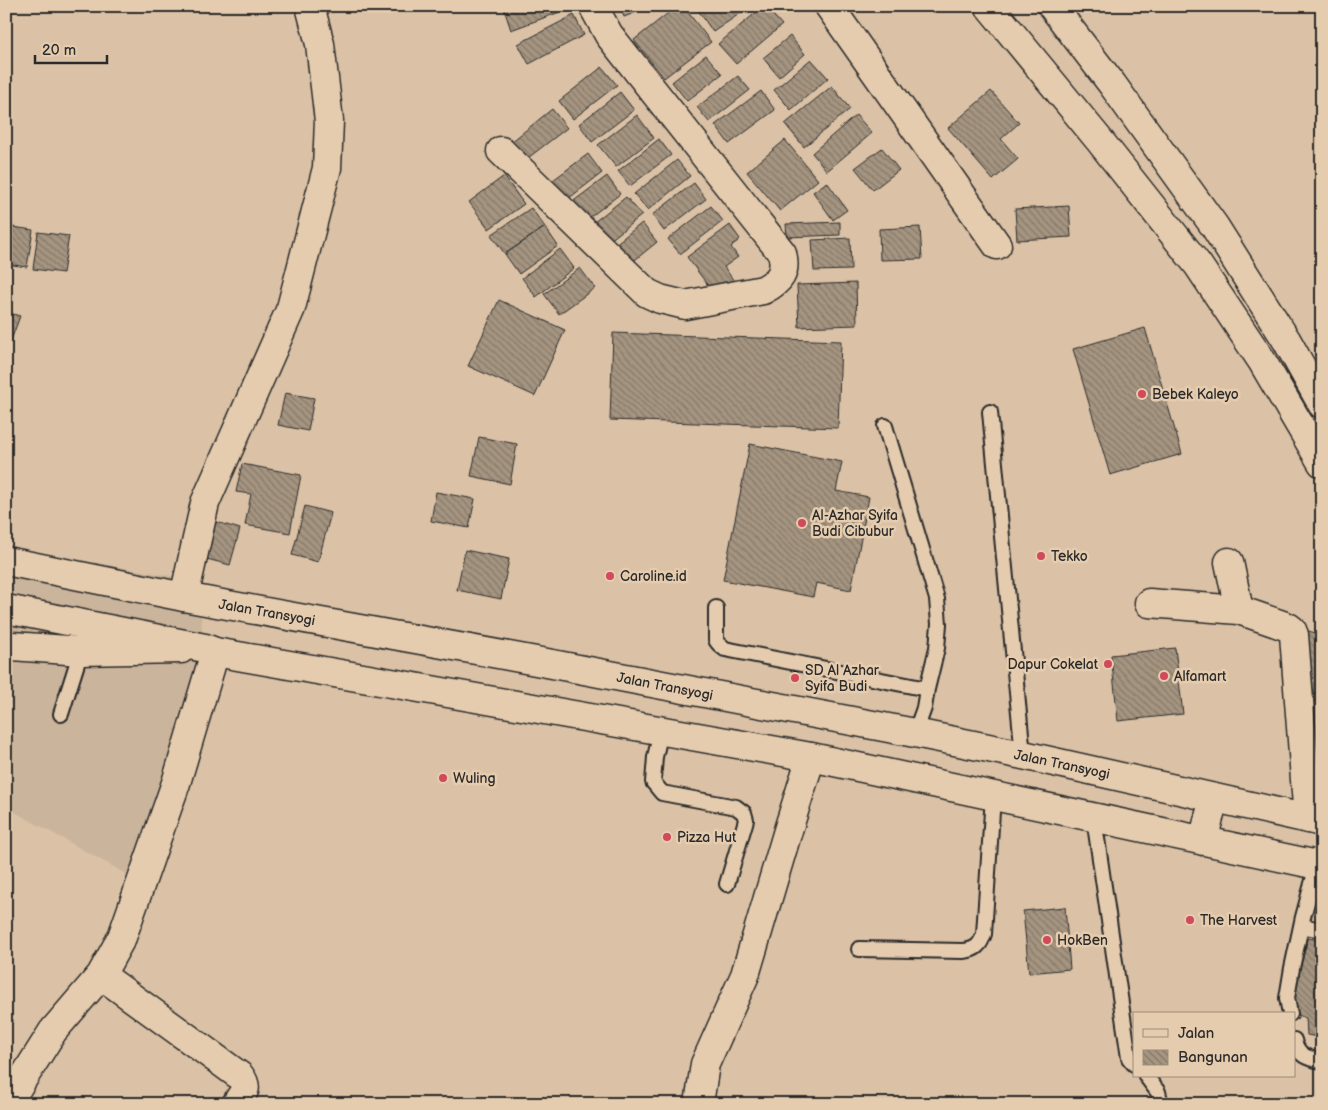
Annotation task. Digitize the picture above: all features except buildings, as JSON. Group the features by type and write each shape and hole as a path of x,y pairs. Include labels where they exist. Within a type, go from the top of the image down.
{"main road":[{"path":"184,597 205,502 291,308 328,168 328,112 320,44 310,6"},
{"path":"502,151 647,292 660,300 685,305 763,290 770,286 782,273 784,266 782,253 609,35 593,6"},
{"path":"829,6 997,245"},
{"path":"989,6 1100,141 1198,265 1262,361 1322,463"},
{"path":"1052,6 1112,84 1215,227 1286,341 1322,404"},
{"name":"Jalan Transyogi","path":"6,561 184,597 548,663 915,733 1315,820"},
{"path":"1229,562 1239,610"},
{"path":"1149,603 1239,610 1292,630 1315,820"},
{"path":"6,609 210,650 811,757 1319,865"},
{"path":"6,647 81,651 210,650"},
{"path":"7,1104 53,1030 101,975 122,937 176,783 210,650"},
{"path":"699,1104 705,1064 745,975 811,757"},
{"path":"1202,841 1214,798"},
{"path":"101,975 240,1076 245,1084 245,1091 236,1104"}],"lane":[{"path":"990,412 1023,755"},
{"path":"885,426 937,599 939,624 937,648 924,708 915,733"},
{"path":"716,608 716,640 725,648 927,690"},
{"path":"61,714 81,651"},
{"path":"661,731 655,757 653,782 662,794 736,807 744,812 746,820 727,884"},
{"path":"859,949 963,951 977,947 982,942 993,796"},
{"path":"1094,818 1128,1058 1133,1063"},
{"path":"1290,1012 1287,998 1292,968 1301,926 1319,865"},
{"path":"1301,926 1322,930"},
{"path":"1296,1047 1300,1054 1310,1060 1322,1061"},
{"path":"1148,1078 1158,1092 1161,1104"}],"shaded area":[{"path":"6,547 199,581 206,691 173,799 128,875 6,807"}],"place":[{"name":"Bebek Kaleyo","path":"1142,394"},
{"name":"Al-Azhar Syifa Budi Cibubur","path":"802,523"},
{"name":"Tekko","path":"1041,556"},
{"name":"Caroline.id","path":"610,576"},
{"name":"Dapur Cokelat","path":"1108,664"},
{"name":"Alfamart","path":"1164,676"},
{"name":"SD Al Azhar Syifa Budi","path":"795,678"},
{"name":"Wuling","path":"443,778"},
{"name":"Pizza Hut","path":"667,837"},
{"name":"The Harvest","path":"1190,920"},
{"name":"HokBen","path":"1047,940"}]}
